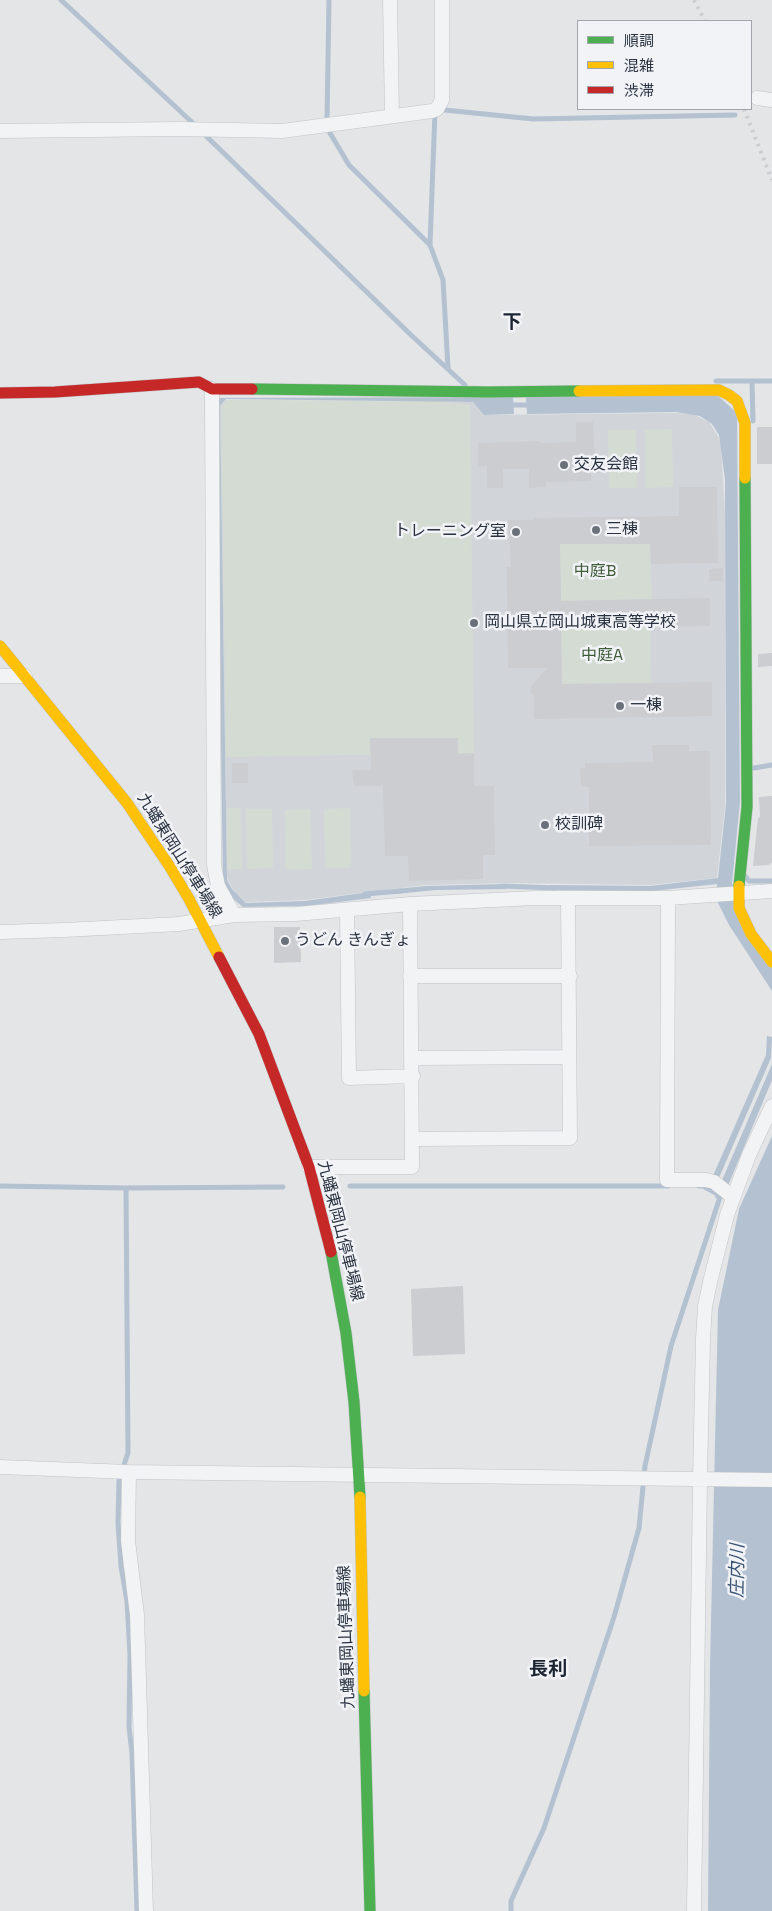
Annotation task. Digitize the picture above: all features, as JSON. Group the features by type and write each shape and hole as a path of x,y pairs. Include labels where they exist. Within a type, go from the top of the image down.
{"main road":[{"path":"0,393 55,392 199,382 212,389 458,392 706,389 719,390 737,401 746,423 747,806 736,892 739,908 751,934 772,962"},
{"name":"九蟠東岡山停車場線","path":"0,646 127,803 202,920 260,1034 309,1167 334,1265 346,1333 354,1402 358,1474 370,1911"}],"street":[{"path":"390,0 392,116"},
{"path":"0,131 282,131 436,108 442,100 442,0"},
{"path":"757,98 772,100"},
{"path":"212,389 214,865 218,886 234,915"},
{"path":"0,676 25,676"},
{"path":"0,932 179,924 234,915 296,914 410,904 568,898 668,898 772,891"},
{"path":"412,1139 570,1138 568,898"},
{"path":"668,898 667,1180 706,1180 714,1182 727,1193"},
{"path":"309,1167 412,1167 410,904"},
{"path":"347,910 349,1078 412,1076"},
{"path":"410,976 570,976"},
{"path":"412,1058 570,1057"},
{"path":"694,1911 705,1306 720,1240 727,1193 749,1155 772,1106"},
{"path":"0,1467 123,1471 772,1480"},
{"path":"123,1471 128,1540 137,1615 146,1911"}],"shaded area":[{"name":"岡山県立岡山城東高等学校","path":"226,400 473,402 484,415 676,413 693,414 709,422 718,436 721,446 725,512 725,807 717,878 650,885 507,883 426,885 305,900 246,902 237,894 227,878 220,406"}],"green space":[{"path":"226,400 442,401 470,405 474,753 226,757 221,407"},
{"path":"672,429 673,487 645,488 645,430"},
{"path":"608,430 636,430 637,488 609,488"},
{"name":"中庭B","path":"538,544 650,544 652,599 561,601 560,566 539,566"},
{"name":"中庭A","path":"650,627 651,683 553,684 562,667 561,628"},
{"path":"227,808 241,808 242,869 227,869"},
{"path":"350,808 351,868 325,868 324,809"},
{"path":"246,809 272,809 273,868 247,869"},
{"path":"310,809 312,869 286,870 285,810"}],"water":[{"path":"717,395 737,413 740,802 732,883 772,966 772,991 729,925 718,903 717,884 652,891 550,890 550,885 650,886 718,878 726,804 725,479 719,435 712,424 700,416 676,412 527,414 526,397"},
{"path":"513,397 514,414 484,415 473,402 226,399 220,406 227,880 232,889 246,903 305,901 370,892 371,898 306,906 243,907 232,898 223,883 216,398"},
{"path":"506,884 506,889 436,890 395,894 395,889 426,886"},
{"path":"767,1036 772,1037 771,1058 718,1180 712,1178 766,1055"},
{"path":"772,1064 772,1080 727,1188 720,1185"},
{"name":"庄内川","path":"772,1136 772,1911 708,1911 710,1667 718,1310 739,1209"}],"building":[{"path":"576,422 593,422 595,456 599,456 600,473 591,473 591,481 546,482 546,487 529,488 529,469 503,469 503,488 487,488 487,466 478,467 478,443 576,442"},
{"path":"757,427 772,427 772,464 757,464"},
{"path":"679,487 717,487 718,563 651,564 650,544 560,544 561,601 710,598 710,626 561,628 562,684 712,682 712,716 534,719 534,695 531,693 531,686 547,668 508,668 507,567 511,567 508,520 679,516"},
{"path":"723,568 723,581 709,581 709,569"},
{"path":"772,653 772,666 758,667 758,654"},
{"path":"370,738 458,738 458,754 474,753 474,786 494,786 495,855 483,855 483,879 409,881 408,856 385,856 383,786 354,786 352,770 371,770"},
{"path":"652,745 689,745 689,751 710,751 711,845 589,846 589,787 581,787 580,768 585,768 585,763 653,762"},
{"path":"232,763 248,763 248,783 232,783"},
{"path":"772,796 772,863 770,865 753,866 758,818 760,817 759,797"},
{"path":"274,927 300,927 301,962 274,963"},
{"path":"463,1286 465,1354 413,1356 411,1289"}],"waterway":[{"path":"61,0 195,125"},
{"path":"327,120 329,0"},
{"path":"439,107 445,110 533,119 735,115"},
{"path":"435,111 430,245 443,280 448,368"},
{"path":"203,133 465,385"},
{"path":"330,133 349,165 430,245"},
{"path":"716,381 772,381"},
{"path":"752,381 753,421"},
{"path":"508,405 532,405"},
{"path":"754,768 772,765"},
{"path":"745,876 749,881 772,881"},
{"path":"502,886 556,888"},
{"path":"365,894 401,891"},
{"path":"0,1186 126,1188 283,1187"},
{"path":"350,1186 668,1186"},
{"path":"699,1186 703,1186 716,1193 719,1198"},
{"path":"126,1188 128,1453 119,1480 118,1523 121,1566 127,1601 130,1655 129,1727 132,1753 137,1911"},
{"path":"511,1911 511,1901 544,1828 614,1617 639,1528 645,1466 671,1346 722,1191"}],"railway":[{"path":"694,0 704,20"},
{"path":"744,110 772,180"}],"traffic: fast":[{"path":"252,389 488,392 579,391"},
{"path":"739,886 747,807 745,478"},
{"path":"331,1252 346,1333 354,1402 360,1497"},
{"path":"364,1691 370,1911"}],"traffic: slow":[{"path":"579,391 719,390 729,395 737,401 745,423 745,478"},
{"path":"0,646 127,803 170,867 219,957"},
{"path":"739,886 739,908 751,934 772,962"},
{"path":"360,1497 364,1691"}],"traffic: jam":[{"path":"0,393 55,392 199,382 212,389 252,389"},
{"path":"219,957 259,1034 309,1167 331,1252"}],"place":[{"name":"交友会館","path":"564,465"},
{"name":"三棟","path":"596,530"},
{"name":"トレーニング室","path":"516,532"},
{"name":"岡山県立岡山城東高等学校","path":"474,623"},
{"name":"一棟","path":"620,706"},
{"name":"校訓碑","path":"545,825"},
{"name":"うどん きんぎょ","path":"285,941"}],"district":[{"name":"下","path":"512,323"},
{"name":"長利","path":"548,1670"}]}
